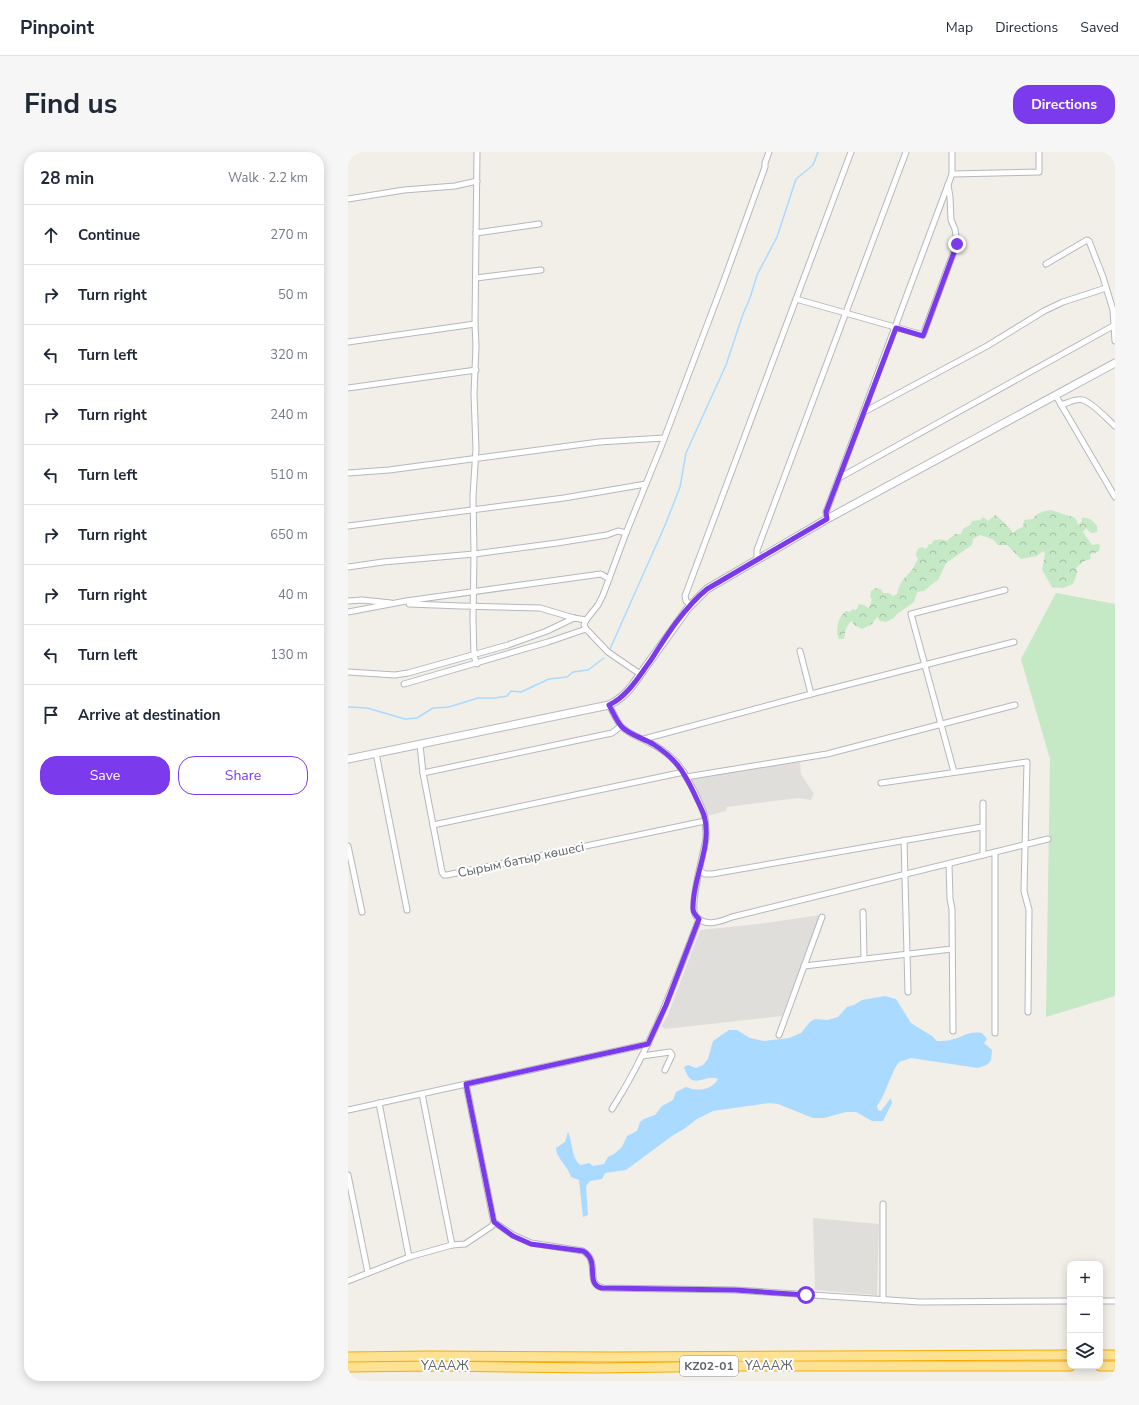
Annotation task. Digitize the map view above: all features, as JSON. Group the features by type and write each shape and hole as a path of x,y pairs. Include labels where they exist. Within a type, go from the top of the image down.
{"highway":[{"name":"ҮАААЖ","path":"348,1357 1067,1354"},
{"path":"1103,1355 1115,1355"},
{"name":"ҮАААЖ","path":"348,1367 434,1366 598,1368 753,1366 1067,1366"},
{"path":"1103,1366 1115,1366"}],"main road":[{"path":"348,759 609,705 626,694 691,605 707,589 827,519 1115,363"}],"street":[{"path":"477,152 475,324 476,370 474,394 476,458 473,496 474,656 477,664"},
{"path":"640,674 608,652 584,625 603,595 753,202 769,152"},
{"path":"691,605 686,601 685,596 851,152"},
{"path":"757,560 757,550 906,152"},
{"path":"827,519 826,512 896,328 952,174 952,152"},
{"path":"952,174 1039,172 1039,152"},
{"path":"348,199 404,190 455,186 477,181"},
{"path":"796,299 923,336 957,244 955,229 951,220 948,184"},
{"path":"476,233 539,224"},
{"path":"1046,264 1088,240 1113,310 1115,341"},
{"path":"476,278 541,270"},
{"path":"864,412 987,346 1044,311 1063,302 1106,288"},
{"path":"348,342 475,324"},
{"path":"839,478 1114,326"},
{"path":"348,388 476,370"},
{"path":"1056,396 1115,497"},
{"path":"1061,405 1074,400 1083,400 1091,404 1115,426"},
{"path":"348,472 388,470 599,442 664,438"},
{"path":"348,526 564,498 646,484"},
{"path":"348,568 383,562 474,554 557,544 607,535 618,531 626,533"},
{"path":"348,612 406,601 601,574 608,579"},
{"path":"954,772 911,614 1005,590"},
{"path":"348,601 362,600 474,607 540,608 586,620"},
{"path":"348,672 395,675 474,656 533,636 574,618"},
{"path":"404,684 477,664 586,629"},
{"path":"644,740 811,694 1014,642"},
{"path":"800,651 811,694"},
{"path":"609,705 621,726 664,752 675,762 685,774 704,814 706,837 693,909 695,915 699,919 706,922 714,923 732,917 1048,839"},
{"path":"433,825 685,774 827,754 1015,705"},
{"path":"423,773 612,733 621,726"},
{"name":"Сырым батыр көшесі","path":"420,745 423,773 442,872 447,875 705,821"},
{"path":"376,753 407,910"},
{"path":"881,783 1027,762 1024,891 1029,910 1028,1012"},
{"path":"983,803 983,855"},
{"path":"700,871 706,874 712,874 982,827"},
{"path":"904,840 908,992"},
{"path":"348,846 362,912"},
{"path":"995,852 995,1032"},
{"path":"949,864 950,899 952,909 953,1031"},
{"path":"863,912 864,959"},
{"path":"779,1035 822,917"},
{"path":"612,1109 622,1094 642,1056 666,1005 699,919"},
{"path":"804,966 952,949"},
{"path":"348,1110 648,1044"},
{"path":"642,1056 670,1052 672,1055 665,1070"},
{"path":"466,1084 494,1222 513,1236 531,1244 583,1251 588,1254 591,1258 594,1282 598,1287 735,1290 920,1302 1067,1301"},
{"path":"422,1094 452,1245"},
{"path":"379,1103 409,1257"},
{"path":"348,1175 368,1273"},
{"path":"882,1204 883,1300"},
{"path":"348,1281 409,1257 452,1245 465,1244 492,1226 494,1222"},
{"path":"1103,1301 1115,1301"}],"shaded area":[{"path":"800,762 801,774 814,793 811,800 798,798 727,807 726,811 707,816 691,778"},
{"path":"820,915 782,1016 665,1029 661,1026 667,1017 700,930 758,924"},
{"path":"813,1218 879,1224 877,1295 815,1290"}],"green space":[{"path":"1050,510 1074,517 1078,525 1082,521 1082,518 1087,518 1094,522 1097,526 1097,532 1091,533 1086,528 1083,532 1092,545 1099,544 1099,551 1093,554 1091,553 1091,559 1084,561 1076,568 1078,571 1073,584 1063,588 1052,587 1042,570 1045,553 1043,551 1037,556 1021,559 1007,545 998,545 992,539 980,535 973,539 972,545 946,563 938,580 924,591 917,592 914,602 897,614 894,618 886,622 880,621 877,617 872,624 862,629 854,625 852,621 847,626 844,639 839,639 837,632 838,624 843,613 846,611 850,612 852,609 856,610 859,604 868,608 872,599 870,597 871,591 876,588 881,589 883,593 889,593 893,596 897,594 901,583 912,570 918,559 916,555 920,548 922,547 926,549 929,544 932,544 933,541 936,540 947,541 955,534 961,534 963,529 970,525 972,521 980,520 983,517 988,521 995,515 1005,523 1013,533 1023,527 1024,520 1033,519 1038,514"},
{"path":"1056,593 1115,604 1115,996 1046,1017 1050,759 1021,659"}],"water":[{"path":"885,996 896,999 911,1023 932,1036 937,1041 952,1040 970,1033 982,1033 987,1039 984,1043 992,1050 990,1062 978,1068 911,1058 899,1062 877,1106 878,1110 881,1111 891,1098 892,1103 883,1121 872,1121 856,1112 846,1112 824,1118 813,1118 778,1104 769,1103 713,1111 697,1119 626,1170 605,1173 602,1179 590,1181 586,1186 588,1215 583,1217 579,1180 571,1177 560,1159 556,1148 565,1142 568,1132 575,1158 580,1165 589,1163 593,1166 604,1164 608,1157 622,1147 627,1136 637,1131 640,1122 655,1115 662,1106 673,1100 676,1092 686,1087 699,1090 704,1089 715,1083 718,1079 708,1078 695,1081 691,1079 687,1075 684,1067 688,1065 696,1068 703,1065 708,1059 713,1041 729,1030 737,1030 750,1038 764,1041 789,1038 801,1033 810,1022 815,1019 828,1020 838,1017 847,1007 862,1000"}],"waterway":[{"path":"610,649 666,523 680,487 686,453 726,365 757,275 777,237 796,179 813,165 818,152"},
{"path":"348,707 367,708 405,719 417,718 433,708 449,707 478,698 507,696 511,691 521,692 549,679 567,677 573,672 588,670 604,658"}],"route":[{"path":"806,1295 719,1289 668,1290 602,1288 598,1287 594,1282 591,1258 583,1251 531,1244 513,1236 494,1222 466,1084 648,1044 666,1005 699,919 695,915 693,909 706,837 705,821 704,814 684,772 664,752 621,726 609,705 626,694 698,596 707,589 827,519 826,512 896,328 923,336 957,244"}]}
